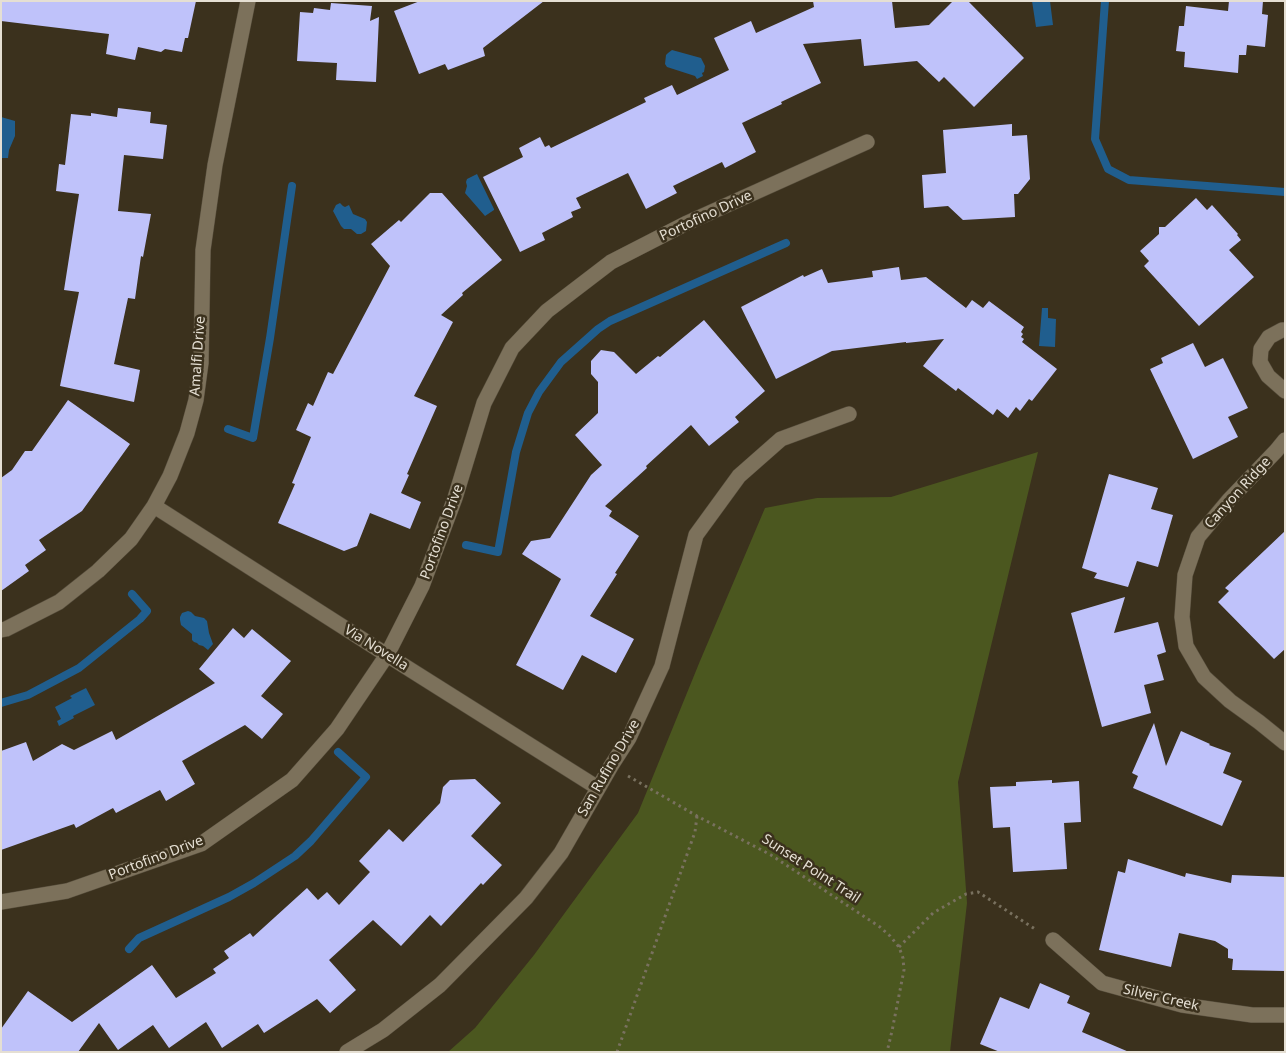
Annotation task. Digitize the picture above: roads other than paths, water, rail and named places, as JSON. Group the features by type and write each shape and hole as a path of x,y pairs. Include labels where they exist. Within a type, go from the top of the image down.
{"street":[{"name":"Amalfi Drive","path":"1,630 59,602 98,571 130,539 154,506 170,476 187,433 196,400 201,363 202,250 215,164 248,1"},
{"name":"Portofino Drive","path":"1,902 67,890 201,844 292,780 337,729 387,655 422,586 455,498 484,404 512,348 547,310 611,262 688,223 867,142"},
{"path":"1285,330 1269,337 1261,349 1260,362 1268,376 1285,391"},
{"name":"San Rufino Drive","path":"347,1052 383,1030 440,985 526,898 561,853 610,766 629,738 662,666 696,535 739,476 781,438 849,414"},
{"name":"Canyon Ridge","path":"1285,440 1276,452 1229,500 1198,537 1185,575 1182,618 1186,646 1204,677 1230,701 1285,743"},
{"name":"Via Novella","path":"154,506 598,788"},
{"name":"Silver Creek","path":"1052,940 1102,984 1182,1005 1252,1015 1285,1015"}],"water":[{"path":"1032,1 1050,1 1053,25 1036,27"},
{"path":"672,50 701,58 705,66 702,73 703,76 697,79 695,76 667,67 665,64 666,55"},
{"path":"1,117 15,121 15,136 8,158 1,158"},
{"path":"477,174 494,209 485,216 465,193 467,179"},
{"path":"340,203 345,207 349,205 353,214 365,219 367,222 366,231 357,234 351,229 344,229 341,226 333,211 336,205"},
{"path":"1042,308 1048,308 1048,318 1056,319 1055,347 1039,346"},
{"path":"188,611 207,621 213,644 208,650 194,642 192,634 181,625 180,617 182,613"},
{"path":"86,688 95,705 73,716 74,718 59,726 57,721 61,719 55,707 72,698 70,696"}],"waterway":[{"path":"1105,1 1095,139 1108,169 1129,180 1285,192"},
{"path":"228,429 253,438 270,338 292,186"},
{"path":"466,545 498,552 516,452 528,413 539,392 561,362 598,329 610,321 786,243"},
{"path":"1,703 28,695 79,668 140,619 147,611 132,594"},
{"path":"129,949 139,938 229,897 254,883 295,856 311,841 366,777 338,752"}]}
